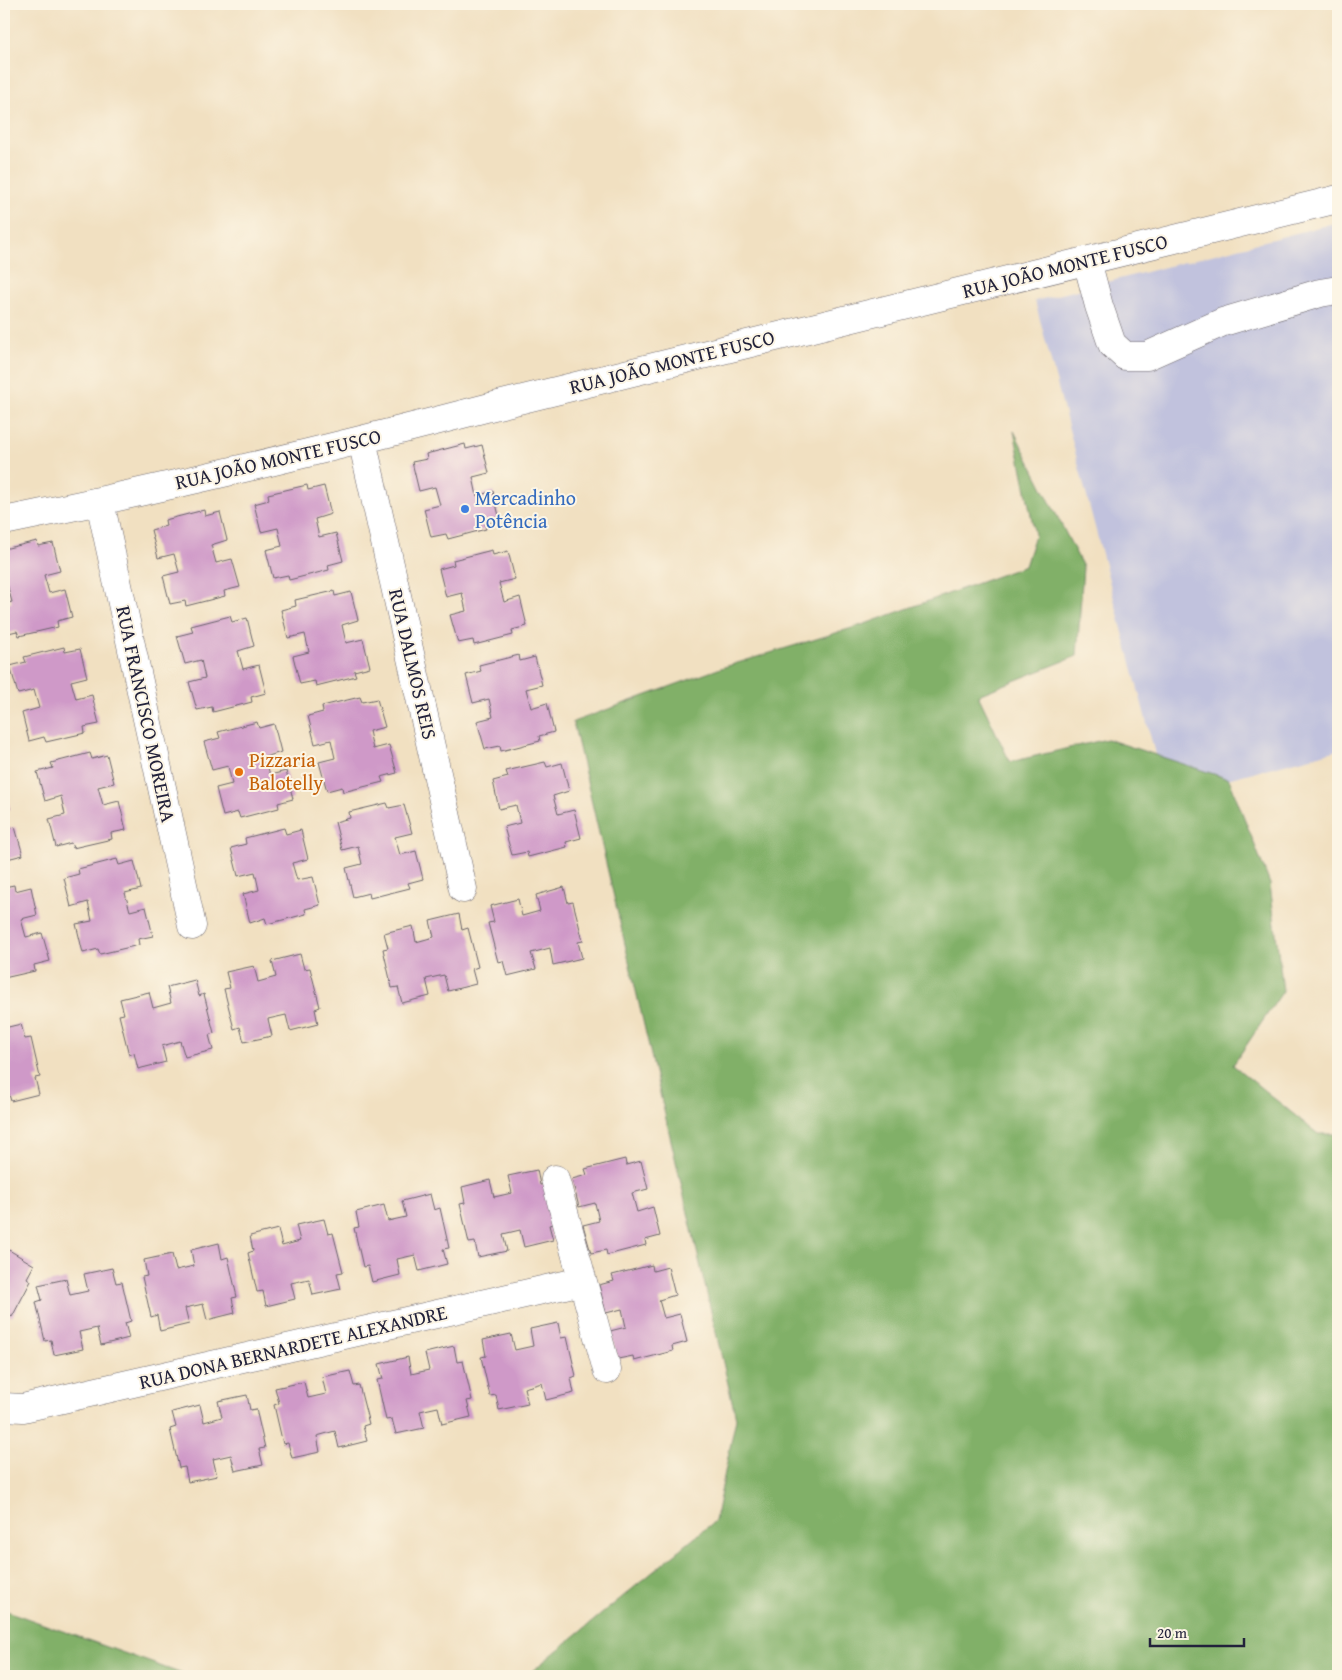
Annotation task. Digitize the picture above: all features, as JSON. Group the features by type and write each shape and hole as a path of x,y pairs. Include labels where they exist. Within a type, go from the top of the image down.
{"street":[{"name":"RUA JOÃO MONTE FUSCO","path":"4,520 100,502 362,440 1338,199"},
{"path":"1087,261 1112,344 1125,356 1147,356 1223,322 1320,293 1338,290"},
{"name":"RUA DALMOS REIS","path":"362,440 463,889"},
{"name":"RUA FRANCISCO MOREIRA","path":"100,502 192,926"},
{"path":"555,1180 606,1370"},
{"name":"RUA DONA BERNARDETE ALEXANDRE","path":"4,1407 23,1408 582,1281"}],"shaded area":[{"path":"1338,222 1338,750 1166,795 1035,301"}],"green space":[{"path":"1014,431 1083,567 1077,656 978,695 1010,762 1107,739 1229,779 1270,884 1283,991 1233,1065 1318,1134 1338,1134 1338,1676 526,1676 715,1521 736,1418 573,722 721,668 862,625 1025,566 1035,535"},
{"path":"4,1610 188,1676 4,1676"}],"building":[{"path":"465,444 466,449 482,445 489,473 473,477 477,496 493,491 500,520 485,524 486,529 448,539 446,534 431,537 424,509 440,505 435,487 419,491 412,462 427,459 426,454"},
{"path":"307,485 308,490 324,486 331,514 315,519 319,537 336,533 343,561 328,565 329,570 289,580 288,575 273,578 266,550 282,546 278,528 261,532 254,504 269,500 268,494"},
{"path":"204,510 205,516 220,512 227,540 211,545 216,563 232,559 240,587 224,591 225,596 186,606 185,601 170,604 163,576 179,572 174,554 158,558 151,530 166,526 165,520"},
{"path":"37,541 38,546 53,543 60,571 44,575 49,593 65,589 72,617 57,621 58,627 19,636 17,631 4,634 4,604 12,602 7,584 4,585 4,549"},
{"path":"492,550 493,555 508,551 515,579 499,583 504,602 520,597 527,626 512,630 513,635 474,645 473,640 458,643 450,615 466,611 462,593 446,597 439,569 454,565 453,560"},
{"path":"334,591 335,596 351,592 358,620 342,625 346,643 363,639 370,667 354,671 356,676 316,686 315,681 300,684 293,656 309,652 305,634 288,638 281,610 296,606 295,600"},
{"path":"230,616 232,622 247,618 254,646 238,651 243,669 259,665 266,693 251,697 252,702 213,712 212,707 197,710 189,682 205,678 201,660 185,664 177,636 193,632 191,626"},
{"path":"64,647 65,652 80,649 87,677 71,681 76,699 92,695 99,724 84,727 85,733 46,742 44,737 29,741 22,713 39,708 34,690 18,694 10,666 26,662 24,657"},
{"path":"519,655 520,661 535,657 542,685 526,689 531,708 547,703 554,732 539,736 540,741 501,751 500,746 485,749 477,721 493,717 489,699 473,703 466,675 481,671 479,665"},
{"path":"360,697 362,702 377,699 385,727 369,731 373,749 389,745 397,773 381,777 383,782 343,792 342,787 327,791 319,762 335,758 331,740 315,744 308,716 323,712 322,706"},
{"path":"257,722 259,728 274,724 281,752 265,757 270,775 286,771 293,799 278,803 279,808 240,818 238,812 223,816 216,788 232,784 228,766 212,770 204,742 220,738 218,732"},
{"path":"90,753 92,759 107,755 114,783 98,787 103,805 119,801 126,830 111,833 112,839 73,848 71,843 56,847 49,819 65,815 61,796 45,801 37,772 53,768 51,763"},
{"path":"545,762 547,767 562,763 569,791 553,796 558,814 574,810 581,838 566,842 567,847 528,857 527,852 512,855 504,827 520,823 516,805 499,809 493,781 508,777 506,771"},
{"path":"4,784 10,809 4,811"},
{"path":"387,803 389,808 404,805 412,833 395,837 400,855 416,851 423,879 408,883 410,888 370,898 369,893 353,897 346,868 362,864 358,846 342,850 335,822 350,818 349,812"},
{"path":"15,827 23,855 7,859 9,864 4,866 4,830"},
{"path":"284,828 286,834 301,830 308,859 292,863 297,880 313,877 320,905 305,909 306,914 267,924 265,918 250,923 243,894 259,890 255,872 238,876 231,848 246,844 245,838"},
{"path":"117,859 119,865 134,861 141,889 125,893 130,911 146,907 153,936 138,939 139,945 100,954 98,949 83,953 76,924 92,921 88,902 71,907 64,878 79,874 78,869"},
{"path":"14,885 15,891 31,887 37,915 21,919 26,937 42,933 50,961 34,965 35,971 4,978 4,887"},
{"path":"564,887 568,903 573,902 583,941 578,942 582,958 553,965 550,948 531,953 536,969 507,976 503,961 498,962 488,923 494,922 490,906 518,899 522,916 540,911 536,895"},
{"path":"459,914 462,930 468,928 478,967 472,969 476,984 448,991 444,975 426,979 430,996 402,1003 398,987 392,988 383,949 388,948 384,933 413,926 416,942 434,937 430,921"},
{"path":"300,954 304,969 310,968 320,1007 315,1009 318,1024 290,1031 286,1015 268,1019 272,1036 244,1042 240,1027 234,1029 224,989 230,988 226,972 254,966 258,982 276,977 272,961"},
{"path":"195,980 199,996 204,994 214,1033 209,1035 213,1050 185,1057 180,1041 162,1046 166,1062 138,1069 134,1053 129,1055 119,1015 124,1014 120,999 149,992 153,1008 171,1003 167,987"},
{"path":"21,1024 25,1039 31,1038 40,1077 35,1078 39,1094 11,1101 6,1085 4,1085 4,1028"},
{"path":"625,1159 626,1165 641,1161 648,1189 632,1193 637,1212 653,1207 660,1236 645,1240 646,1245 607,1255 606,1250 591,1253 583,1225 599,1221 595,1203 579,1207 572,1179 587,1175 585,1169"},
{"path":"537,1170 540,1185 545,1184 555,1224 549,1225 553,1240 524,1247 520,1230 503,1234 507,1251 478,1257 475,1242 469,1243 460,1204 465,1203 462,1187 490,1180 494,1197 512,1193 508,1176"},
{"path":"430,1194 434,1210 440,1208 449,1248 443,1249 447,1264 419,1271 415,1255 397,1259 400,1275 372,1282 368,1266 363,1267 354,1228 359,1227 356,1212 384,1205 388,1221 406,1217 402,1201"},
{"path":"324,1219 328,1234 333,1233 343,1272 337,1273 341,1289 313,1295 309,1279 291,1283 295,1299 266,1306 263,1291 257,1292 248,1253 253,1251 250,1236 278,1229 282,1246 300,1241 296,1225"},
{"path":"219,1243 222,1259 228,1257 237,1297 232,1298 235,1313 207,1320 203,1304 185,1308 189,1324 160,1331 157,1315 151,1317 142,1277 147,1276 144,1260 172,1254 176,1270 194,1266 191,1250"},
{"path":"9,1250 34,1265 27,1278 31,1281 12,1317 8,1314 4,1321 4,1259"},
{"path":"652,1265 653,1271 668,1267 675,1295 659,1300 664,1318 680,1314 687,1342 672,1346 673,1351 634,1361 633,1356 618,1359 610,1331 626,1327 622,1309 606,1313 599,1285 614,1281 612,1275"},
{"path":"112,1268 116,1283 122,1282 131,1321 125,1323 129,1338 101,1345 97,1328 79,1332 83,1349 54,1355 51,1340 45,1341 36,1302 42,1300 38,1285 66,1279 70,1295 88,1291 84,1274"},
{"path":"558,1323 561,1338 567,1337 576,1376 571,1378 574,1393 546,1400 542,1383 524,1388 528,1404 499,1410 496,1395 490,1396 481,1357 486,1356 483,1340 511,1334 515,1350 533,1346 530,1329"},
{"path":"454,1346 457,1362 463,1361 472,1400 467,1401 471,1417 442,1424 438,1407 420,1411 424,1428 396,1434 392,1419 386,1420 377,1380 383,1379 379,1364 408,1357 411,1374 429,1370 425,1353"},
{"path":"350,1371 354,1386 359,1385 369,1424 363,1426 367,1441 339,1448 335,1431 317,1436 320,1452 292,1458 288,1443 283,1444 274,1405 279,1403 275,1388 304,1382 308,1398 326,1394 322,1377"},
{"path":"247,1395 250,1410 256,1409 265,1448 259,1449 263,1465 235,1471 231,1455 213,1459 217,1476 188,1482 185,1467 179,1468 170,1429 176,1427 172,1412 200,1405 204,1422 222,1417 218,1401"}],"place":[{"name":"Mercadinho Potência","path":"465,509"},
{"name":"Pizzaria Balotelly","path":"239,772"}]}
